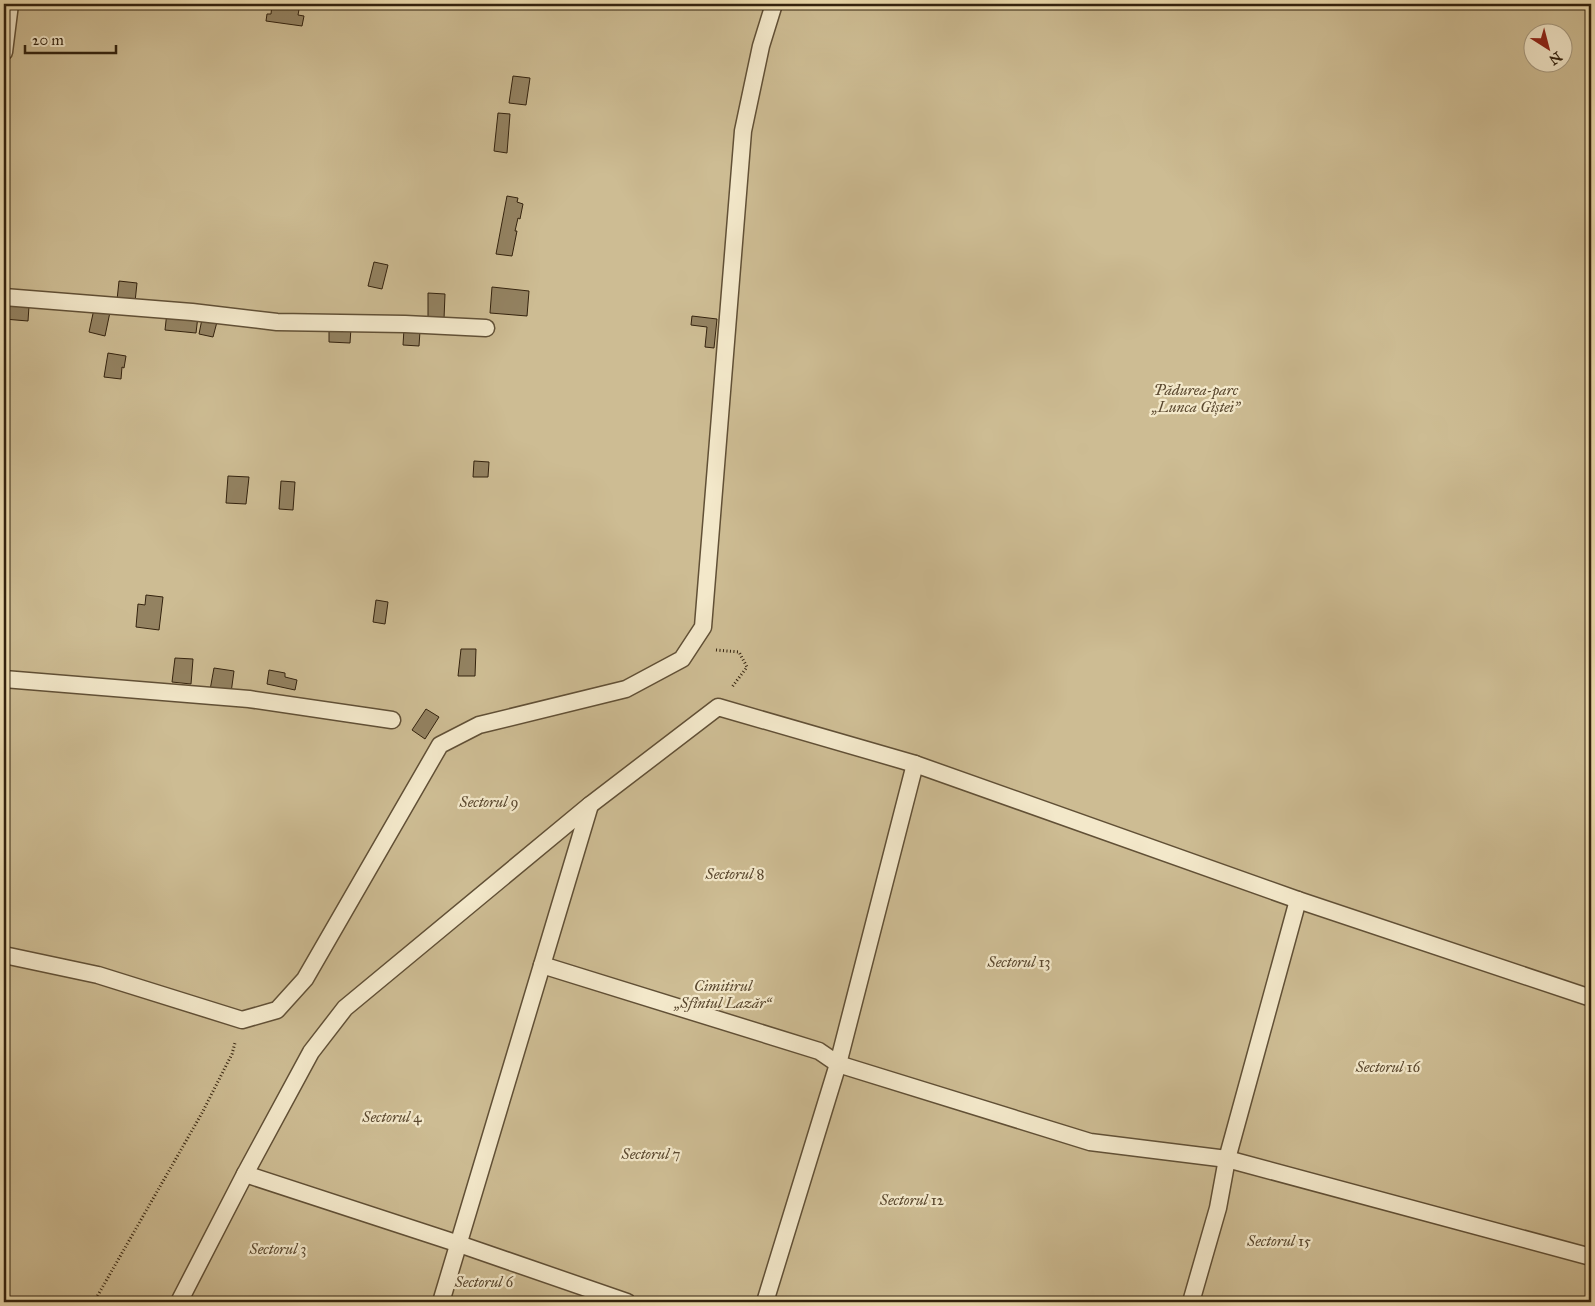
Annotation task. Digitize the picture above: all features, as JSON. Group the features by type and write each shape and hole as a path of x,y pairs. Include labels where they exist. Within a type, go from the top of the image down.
{"lane":[{"path":"4,52 10,4"},
{"path":"4,955 98,975 242,1020 277,1010 305,978 440,745 480,724 626,689 682,660 703,627 743,131 761,46 774,4"},
{"path":"4,296 192,312 277,322 405,324 486,328"},
{"path":"4,679 249,699 392,720"},
{"path":"179,1302 311,1052 345,1008 590,805 718,707 915,764 1298,900 1591,998"},
{"path":"765,1302 838,1064 915,764"},
{"path":"441,1302 590,805"},
{"path":"1191,1302 1218,1208 1227,1159 1298,900"},
{"path":"542,965 819,1050 838,1064 1090,1142 1227,1159 1591,1257"},
{"path":"245,1174 459,1244 627,1302"}],"path":[{"path":"1509,4 1591,7"},
{"path":"682,660 708,650 739,652 747,667 718,707"},
{"path":"94,1302 202,1113 232,1054 242,1020"}],"green space":[{"path":"4,4 1591,4 1591,1302 4,1302"}],"building":[{"path":"272,4 300,4 298,15 304,16 302,26 266,21 267,14 271,14"},
{"path":"513,76 530,78 526,105 509,103"},
{"path":"498,113 510,114 507,153 494,151"},
{"path":"4,181 7,181 4,213"},
{"path":"507,196 518,198 517,202 523,204 515,231 517,231 512,256 496,254"},
{"path":"374,262 388,265 382,289 368,286"},
{"path":"119,281 137,283 135,302 117,300"},
{"path":"492,287 529,291 527,316 490,313"},
{"path":"428,293 445,294 444,319 428,319"},
{"path":"4,304 29,306 28,321 4,319"},
{"path":"94,309 110,312 105,336 89,332"},
{"path":"167,312 198,316 196,333 165,330"},
{"path":"692,316 717,319 714,348 705,347 707,327 691,325"},
{"path":"202,319 217,322 213,337 199,334"},
{"path":"329,327 351,328 350,343 329,342"},
{"path":"404,329 420,331 419,346 403,345"},
{"path":"108,353 126,356 124,368 122,367 121,379 104,377"},
{"path":"474,461 489,462 488,477 473,477"},
{"path":"228,476 249,477 246,504 226,503"},
{"path":"281,481 295,482 293,510 279,509"},
{"path":"146,595 163,597 159,630 136,627 138,604 145,605"},
{"path":"376,600 388,602 385,624 373,622"},
{"path":"461,649 476,649 475,676 458,676"},
{"path":"175,658 193,659 191,684 172,682"},
{"path":"214,668 234,671 231,693 210,690"},
{"path":"269,670 285,673 285,677 297,680 295,690 267,684"},
{"path":"426,709 439,717 425,739 412,730"}],"park label":[{"name":"Pădurea-parc „Lunca Gîștei”","path":"1196,398"},
{"name":"Sectorul 9","path":"489,802"},
{"name":"Sectorul 8","path":"735,874"},
{"name":"Sectorul 13","path":"1019,962"},
{"name":"Cimitirul „Sfîntul Lazăr“","path":"723,994"},
{"name":"Sectorul 16","path":"1388,1067"},
{"name":"Sectorul 4","path":"392,1117"},
{"name":"Sectorul 7","path":"651,1154"},
{"name":"Sectorul 12","path":"912,1200"},
{"name":"Sectorul 15","path":"1279,1241"},
{"name":"Sectorul 3","path":"278,1249"},
{"name":"Sectorul 6","path":"484,1282"}]}
